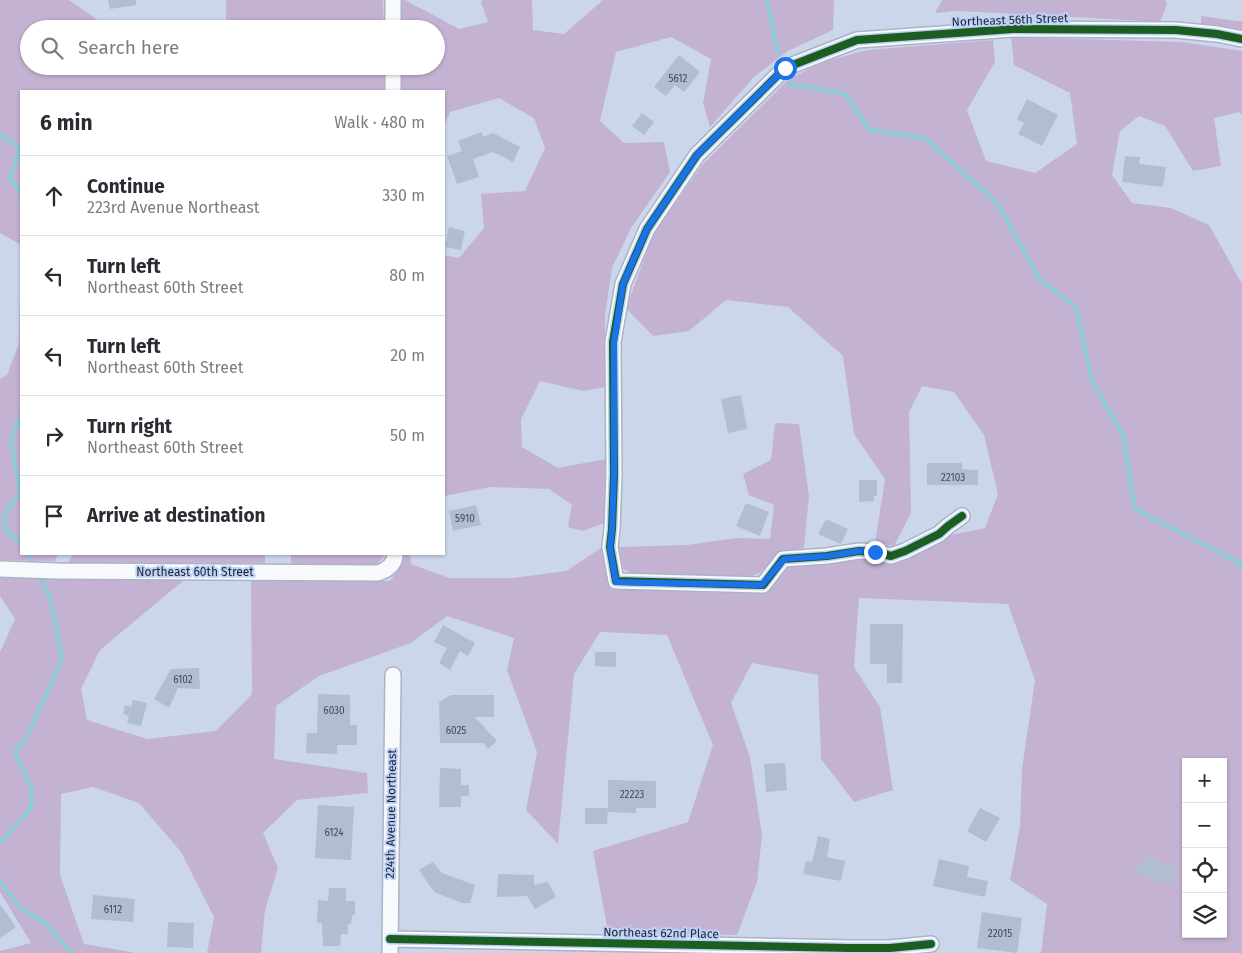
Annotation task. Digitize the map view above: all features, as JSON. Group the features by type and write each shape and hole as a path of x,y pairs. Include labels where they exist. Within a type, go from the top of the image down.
{"street":[{"path":"393,0 393,20"},
{"name":"Northeast 56th Street","path":"962,516 938,534 891,556 859,551 828,556 784,559 762,585 616,582 610,548 614,475 614,342 623,284 647,229 697,155 785,68 856,40 1013,29 1176,30 1217,34 1242,40"},
{"path":"393,75 393,90"},
{"name":"Northeast 60th Street","path":"1,569 48,571 378,573 385,571 392,561"},
{"name":"224th Avenue Northeast","path":"390,946 393,676"},
{"name":"Northeast 62nd Place","path":"390,946 890,948 931,944"}],"shaded area":[{"path":"0,0 69,0 98,20 20,20 20,75 384,75 384,90 20,90 20,244 0,233"},
{"path":"226,0 383,0 384,20 226,20"},
{"path":"398,0 405,0 442,20 398,20"},
{"path":"483,0 532,0 533,30 564,34 603,0 834,0 833,30 788,51 755,76 710,127 703,103 711,59 671,37 616,52 600,121 624,143 664,142 670,172 631,228 612,268 605,315 605,387 583,391 540,381 521,419 522,447 558,468 606,459 605,523 582,531 568,527 572,505 549,489 490,487 445,496 445,255 459,258 484,228 481,194 525,191 545,148 534,118 499,98 450,112 445,124 445,90 400,90 399,75 445,75 445,21 459,29 488,22 481,2"},
{"path":"942,0 1165,0 1167,4 1160,22 955,11 935,13"},
{"path":"1201,16 1242,21 1242,31 1201,25"},
{"path":"1011,37 1182,42 1242,51 1242,115 1239,112 1214,118 1221,166 1193,171 1165,126 1139,116 1120,131 1112,175 1132,203 1171,208 1209,225 1242,284 1242,953 1041,953 1047,904 1010,880 1020,826 1022,769 1035,680 1008,604 859,598 854,667 880,707 893,790 854,802 821,759 818,675 752,663 731,703 750,757 762,835 757,882 737,935 608,932 593,851 688,822 713,745 667,635 600,632 574,674 558,844 526,810 537,752 507,670 514,638 447,616 411,643 319,676 276,706 274,759 367,773 368,793 297,800 263,833 278,868 265,910 261,953 207,953 214,917 181,852 139,803 93,787 61,794 60,875 84,944 136,953 0,953 0,951 31,943 0,892 0,652 15,619 0,596 0,576 184,580 100,650 81,689 87,720 147,739 216,731 252,694 251,580 390,581 402,564 402,555 410,555 411,564 449,578 513,578 566,571 604,546 610,589 761,594 786,565 863,559 896,564 946,536 985,528 998,494 984,435 954,392 922,386 909,412 911,513 894,546 875,543 885,479 854,434 843,356 788,307 726,300 689,331 653,336 626,308 653,235 702,165 789,79 823,62 867,50 993,40 995,62 967,110 986,161 1035,173 1077,144 1070,93 1014,65"},
{"path":"20,294 20,555 58,555 55,561 0,560 0,379 7,375 19,344"},
{"path":"775,423 799,424 809,496 804,548 779,554 760,573 751,576 638,576 623,569 619,547 687,545 736,538 770,539 774,505 749,495 743,474 771,460"},
{"path":"72,555 265,555 265,563 68,563"},
{"path":"291,555 384,555 377,564 357,567 291,566"}],"building":[{"path":"108,0 136,0 136,5 110,9"},
{"path":"679,55 700,72 684,92 675,85 666,96 654,87"},
{"path":"1027,99 1058,115 1042,146 1018,134 1024,123 1017,119"},
{"path":"642,113 654,122 644,135 632,126"},
{"path":"481,132 483,137 493,133 520,147 513,162 493,152 473,159 479,177 457,184 447,156 462,151 458,141"},
{"path":"1125,156 1140,157 1139,164 1166,167 1163,187 1122,182"},
{"path":"449,227 465,231 461,250 445,247"},
{"path":"741,395 747,429 728,433 721,399"},
{"path":"927,463 962,463 962,469 978,470 978,485 927,485"},
{"path":"859,480 877,480 877,496 874,496 874,501 859,502"},
{"path":"746,503 769,512 760,536 736,526"},
{"path":"476,505 481,525 453,531 449,511"},
{"path":"826,519 848,529 841,544 818,534"},
{"path":"870,624 903,624 902,683 887,683 887,664 870,664"},
{"path":"443,625 475,643 468,656 460,651 450,670 439,663 447,648 434,642"},
{"path":"595,652 616,652 616,667 595,666"},
{"path":"199,668 200,689 178,688 169,708 154,699 171,669"},
{"path":"318,694 350,695 350,725 357,725 357,745 337,745 337,754 306,753 307,733 317,733"},
{"path":"451,695 494,695 494,717 475,717 497,741 488,749 483,743 440,743 439,702"},
{"path":"133,700 147,703 141,726 127,723 129,716 123,714 125,705 131,707"},
{"path":"785,763 787,790 766,792 764,764"},
{"path":"440,768 461,769 461,785 469,785 469,796 461,796 461,807 439,807"},
{"path":"608,780 656,781 656,808 636,808 636,813 608,812"},
{"path":"318,805 354,807 351,860 315,858"},
{"path":"585,808 608,808 607,824 585,824"},
{"path":"980,808 1000,818 986,842 967,831"},
{"path":"818,836 830,839 827,857 845,861 841,881 803,874 806,861 812,862"},
{"path":"1146,856 1178,868 1172,885 1162,881 1161,883 1134,872 1138,863 1142,865"},
{"path":"939,859 969,866 967,877 988,881 985,897 933,886"},
{"path":"433,862 442,873 475,885 470,903 462,903 434,892 419,870"},
{"path":"498,874 534,875 534,885 548,882 556,897 535,909 527,896 497,897"},
{"path":"329,888 346,888 346,901 355,901 355,915 352,915 351,924 348,923 348,934 341,934 340,946 323,946 322,923 317,923 318,900 328,901"},
{"path":"93,895 135,899 133,922 91,919"},
{"path":"0,904 16,927 0,938"},
{"path":"982,912 1022,918 1017,953 977,948"},
{"path":"168,922 194,923 193,948 167,947"}],"waterway":[{"path":"767,0 778,53"},
{"path":"790,84 845,94 870,130 925,138 998,204 1039,279 1076,307 1092,381 1123,435 1135,509 1240,563 1242,569"},
{"path":"0,134 20,148"},
{"path":"20,148 10,178 20,193"},
{"path":"20,418 11,440 20,494"},
{"path":"20,494 4,515 6,530 20,543"},
{"path":"29,555 35,567"},
{"path":"0,843 31,808 32,790 15,752 26,739 62,659 50,597 38,573"},
{"path":"0,880 19,907 45,923 72,953"}],"cycle path":[{"path":"962,516 939,534 891,556 859,551 827,556 783,559 763,585 616,581 610,547 614,475 613,342 623,284 647,229 697,155 785,68 857,40 1013,29 1176,30 1217,34 1242,39"},
{"path":"390,939 849,948 890,948 931,944"}],"route":[{"path":"785,68 697,155 647,229 623,284 614,342 614,475 610,548 616,582 762,585 784,559 828,556 859,551 875,552"}]}
